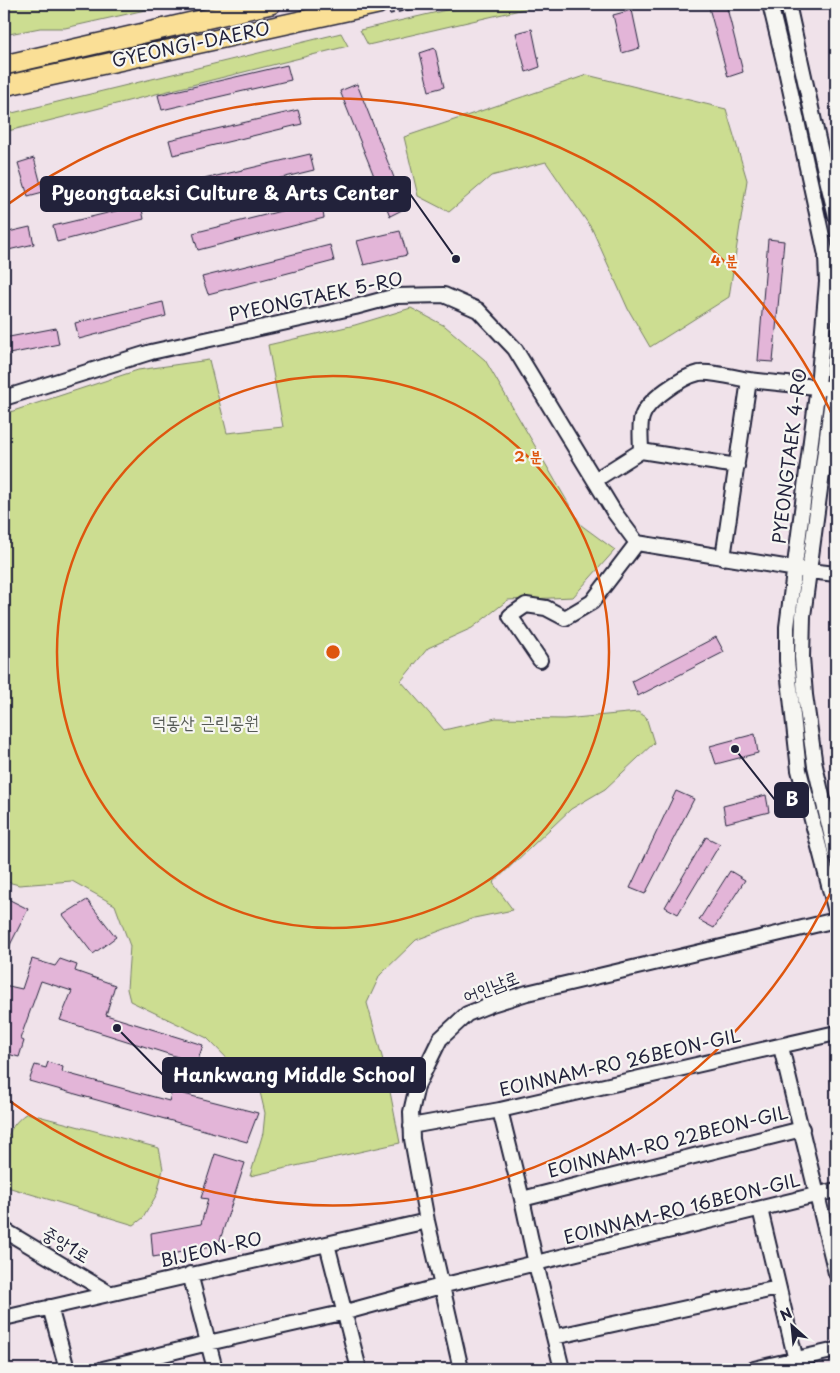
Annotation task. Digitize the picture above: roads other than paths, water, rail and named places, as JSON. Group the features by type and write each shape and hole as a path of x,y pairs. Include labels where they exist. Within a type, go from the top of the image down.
{"main road":[{"path":"4,65 271,4"},
{"name":"GYEONGI-DAERO","path":"4,86 378,4"},
{"path":"4,56 21,53 41,56"}],"street":[{"name":"PYEONGTAEK 4-RO","path":"770,4 826,255 827,282 802,570 802,657 805,695 815,766 836,855"},
{"path":"788,4 836,216"},
{"name":"PYEONGTAEK 5-RO","path":"4,398 151,352 355,307 396,296 444,295 478,310 515,349 614,512 637,543"},
{"name":"PYEONGTAEK 4-RO","path":"836,369 835,390 802,570 787,627 786,644 799,770 836,912"},
{"path":"641,451 641,418 646,407 667,390 687,378 700,373 726,375 749,380 818,386 835,390"},
{"path":"723,558 749,380"},
{"path":"594,480 641,451 737,466"},
{"path":"540,660 510,616 526,605 546,608 564,618 592,602 637,543 723,558 836,574"},
{"name":"어인남로","path":"461,1369 427,1220 411,1126 411,1112 417,1086 440,1039 467,1014 527,993 836,920"},
{"name":"EOINNAM-RO 26BEON-GIL","path":"411,1126 500,1110 836,1033"},
{"name":"EOINNAM-RO 22BEON-GIL","path":"522,1199 802,1129 781,1046"},
{"path":"500,1110 562,1369"},
{"path":"802,1129 836,1273"},
{"name":"EOINNAM-RO 16BEON-GIL","path":"103,1369 346,1312 442,1286 836,1190"},
{"path":"760,1208 797,1364"},
{"name":"BIJEON-RO","path":"4,1318 427,1220"},
{"name":"중앙1로","path":"4,1230 109,1293"},
{"path":"327,1244 360,1369"},
{"path":"190,1274 215,1369"},
{"path":"554,1338 778,1288"},
{"path":"50,1307 67,1369"},
{"path":"754,1369 797,1364 836,1350"}],"place":[{"name":"Pyeongtaeksi Culture & Arts Center","path":"456,259"},
{"name":"B","path":"735,749"},
{"name":"Hankwang Middle School","path":"117,1028"}],"park label":[{"name":"덕동산 근린공원","path":"205,723"}]}
